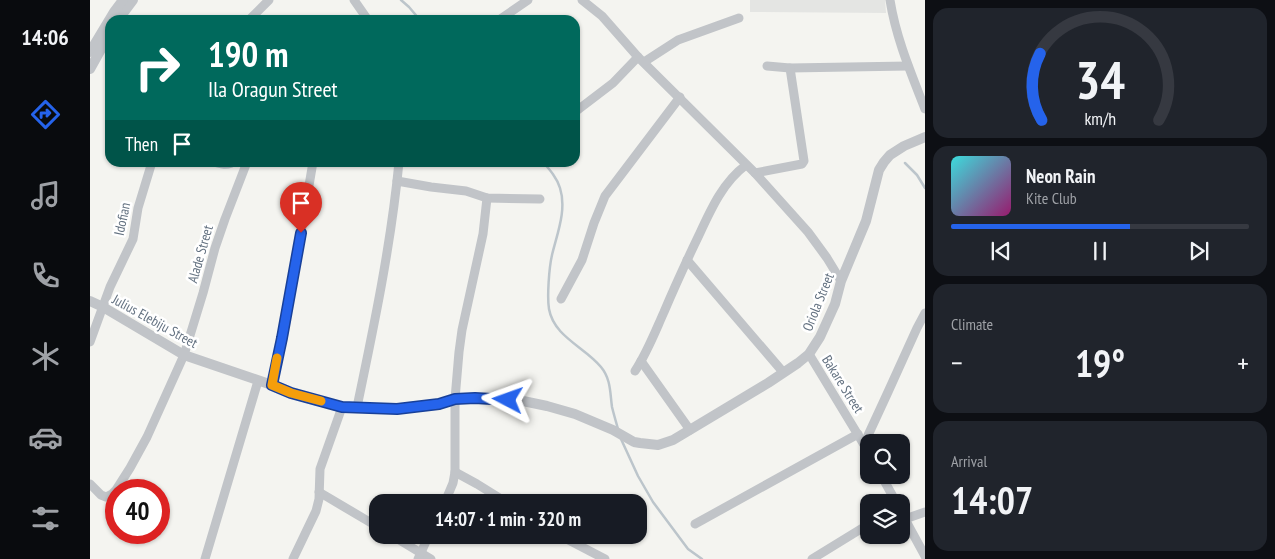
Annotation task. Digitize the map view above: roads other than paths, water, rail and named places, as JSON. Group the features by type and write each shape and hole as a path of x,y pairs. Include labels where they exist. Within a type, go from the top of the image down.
{"street":[{"path":"112,15 123,0"},
{"path":"124,15 133,0"},
{"path":"254,15 269,0"},
{"path":"354,0 364,15"},
{"path":"506,15 528,0"},
{"path":"582,0 602,16 641,59 755,173 808,232 827,258 841,282"},
{"path":"890,0 894,21 908,66 925,109"},
{"path":"580,108 641,59 678,40 739,18"},
{"path":"90,52 105,27"},
{"path":"90,69 105,42"},
{"path":"767,66 790,68 908,66"},
{"path":"755,173 802,164 804,161 790,68"},
{"path":"561,299 582,260 605,196 680,97"},
{"name":"Oriola Street","path":"613,430 634,442 658,445 673,440 768,383 809,354 835,304 841,282 866,221 879,170 890,155 904,146 925,137"},
{"path":"635,371 713,204 727,185 746,165"},
{"name":"Idofian","path":"90,342 110,287 133,240 138,208 150,167"},
{"name":"Alade Street","path":"90,484 101,495 106,497 112,494 130,468 147,437 184,355 217,241 245,167"},
{"path":"272,385 312,167"},
{"path":"357,407 380,295 398,167"},
{"path":"397,181 466,191 487,198 540,199"},
{"path":"448,494 455,472 455,399 462,330 483,234 487,198"},
{"path":"687,260 783,372"},
{"name":"Julius Elebiju Street","path":"90,302 103,307 184,355 291,393 342,407 397,409 439,404 455,399 494,398 547,406 576,414 613,430"},
{"path":"869,434 925,313"},
{"name":"Bakare Street","path":"809,354 860,437"},
{"path":"641,361 690,430"},
{"path":"205,559 258,381"},
{"path":"293,559 316,512 319,499 320,469 342,407"},
{"path":"695,524 858,434"},
{"path":"455,472 493,494"},
{"path":"319,492 369,522"},
{"path":"910,514 925,512"},
{"path":"910,528 925,556"},
{"path":"812,559 860,530"},
{"path":"403,544 419,556 431,559"},
{"path":"419,556 425,544"},
{"path":"576,544 605,559"}],"waterway":[{"path":"401,0 416,15"},
{"path":"905,163 917,175 925,188"},
{"path":"547,167 559,184 562,196 561,222 550,267 549,309 552,319 563,334 594,360 604,372 608,381 618,429"},
{"path":"621,439 638,476 653,502 688,549 702,559"}]}
